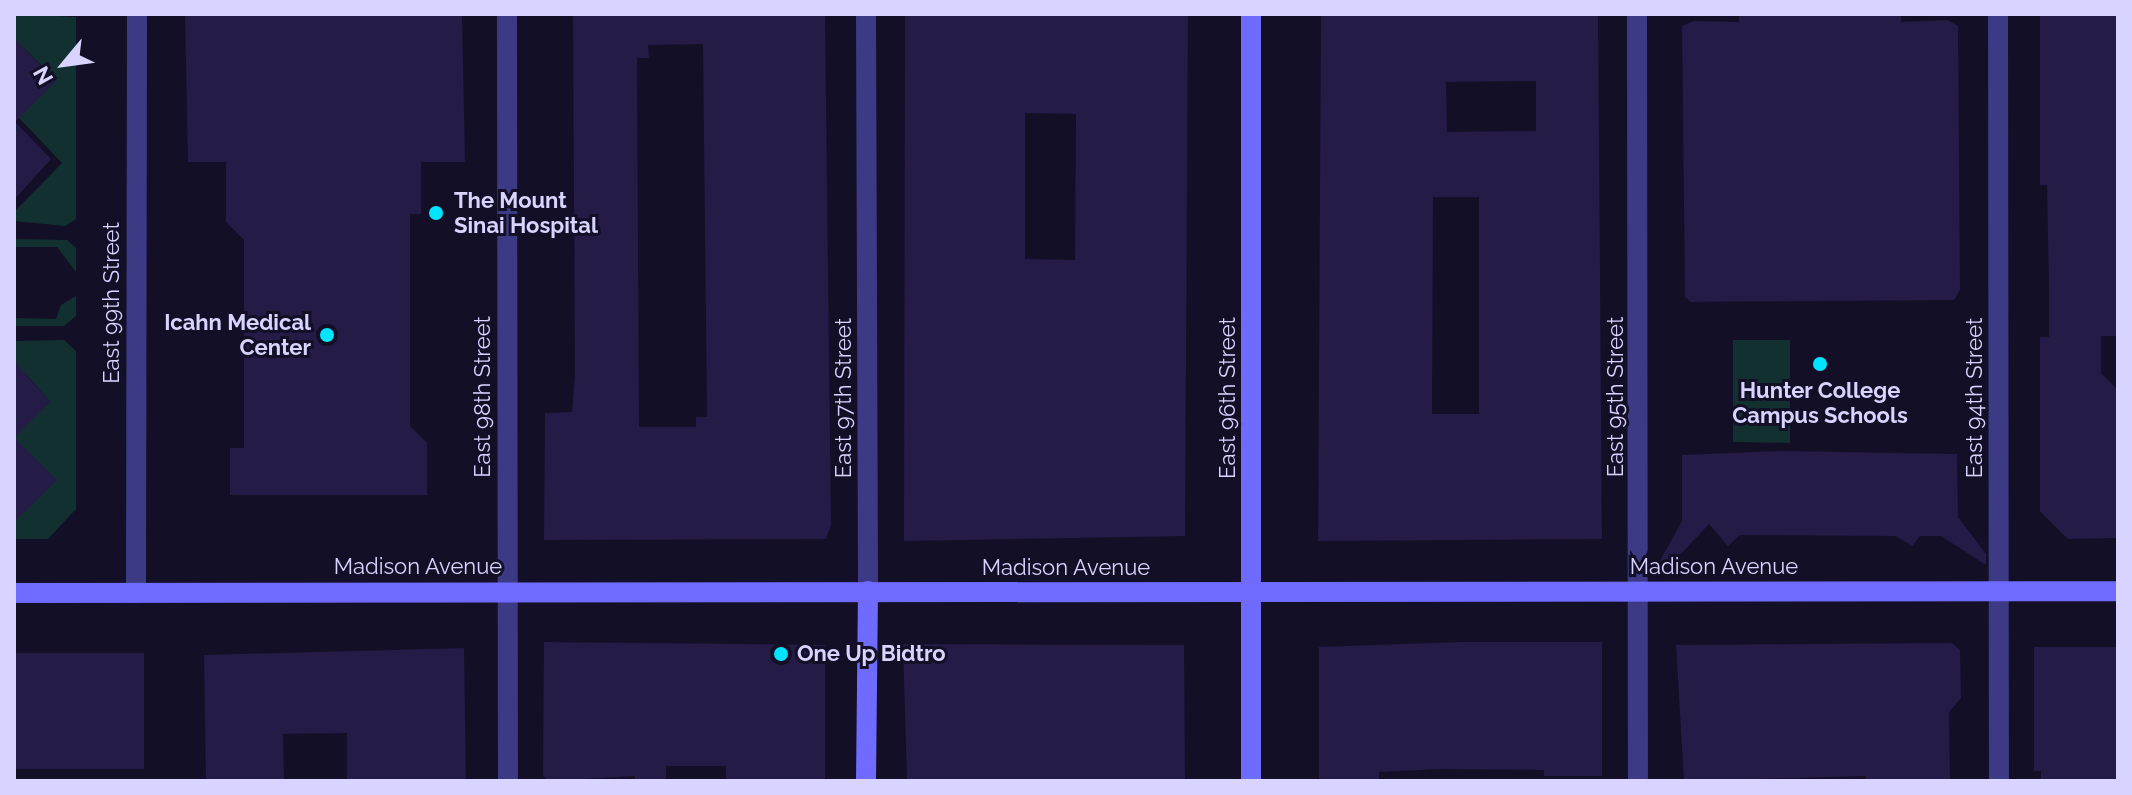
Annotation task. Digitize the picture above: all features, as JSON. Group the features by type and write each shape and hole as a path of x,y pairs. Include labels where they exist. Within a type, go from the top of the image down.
{"main road":[{"name":"East 96th Street","path":"1251,14 1251,781"},
{"name":"East 97th Street","path":"866,781 868,591"},
{"name":"Madison Avenue","path":"14,593 2118,591"}],"street":[{"name":"East 99th Street","path":"136,593 137,14"},
{"name":"East 98th Street","path":"507,14 508,781"},
{"name":"East 97th Street","path":"866,14 868,591"},
{"name":"East 95th Street","path":"1637,14 1638,781"},
{"name":"East 94th Street","path":"1998,14 1999,781"}],"green space":[{"path":"14,14 76,17 76,219 65,226 14,221 14,212 62,163 17,116 56,80 23,47 14,56"},
{"path":"14,239 67,240 76,248 76,272 57,247 14,247"},
{"path":"76,296 76,316 64,326 14,326 14,318 56,319 61,305"},
{"path":"64,340 76,351 76,509 48,539 14,539 14,507 57,480 14,444 14,435 50,402 25,373 14,372 15,341"},
{"path":"1733,340 1790,340 1790,443 1733,442"}],"building":[{"path":"185,14 462,14 465,162 421,162 421,214 410,214 410,426 427,443 427,495 230,495 230,448 244,448 244,240 226,222 226,162 188,162"},
{"path":"573,14 825,14 831,525 826,539 544,540 545,413 572,412 575,375","holes":["703,44 707,417 696,417 696,427 639,427 637,58 649,58 648,45"]},
{"path":"905,14 1188,14 1185,536 904,541","holes":["1025,113 1076,114 1075,260 1025,259"]},
{"path":"1321,14 1598,14 1602,539 1318,541","holes":["1536,81 1536,131 1447,132 1446,82","1433,197 1479,197 1479,414 1432,414"]},
{"path":"1739,14 1901,14 1901,22 1947,20 1958,26 1960,290 1954,300 1691,302 1685,297 1682,26 1694,21 1739,22"},
{"path":"2040,14 2118,14 2118,336 2101,336 2101,373 2118,390 2118,538 2068,539 2040,511 2040,337 2049,337 2049,288 2047,185 2040,185"},
{"path":"14,38 56,81 15,122 51,159 14,200"},
{"path":"14,361 50,402 14,438"},
{"path":"14,438 57,480 14,522"},
{"path":"1781,451 1957,454 1958,517 1986,554 1986,565 1941,536 1920,536 1912,546 1896,536 1740,535 1728,546 1709,524 1663,573 1656,568 1682,521 1682,455"},
{"path":"544,642 825,645 825,781 726,781 726,766 666,766 666,781 634,781 635,776 549,781 543,776"},
{"path":"1461,642 1602,642 1602,776 1544,776 1544,770 1439,769 1379,772 1379,781 1319,781 1319,647"},
{"path":"1952,643 1960,650 1961,698 1949,712 1950,781 1866,781 1866,776 1684,781 1676,645"},
{"path":"903,644 1184,645 1185,781 907,781"},
{"path":"2034,647 2118,647 2118,781 2041,781 2041,771 2034,771"},
{"path":"464,648 466,781 347,781 347,733 283,734 284,781 206,781 204,655"},
{"path":"14,653 144,653 144,769 14,769"}],"place":[{"name":"The Mount Sinai Hospital","path":"436,213"},
{"name":"Icahn Medical Center","path":"327,335"},
{"name":"Hunter College Campus Schools","path":"1820,364"},
{"name":"One Up Bidtro","path":"781,654"}]}
